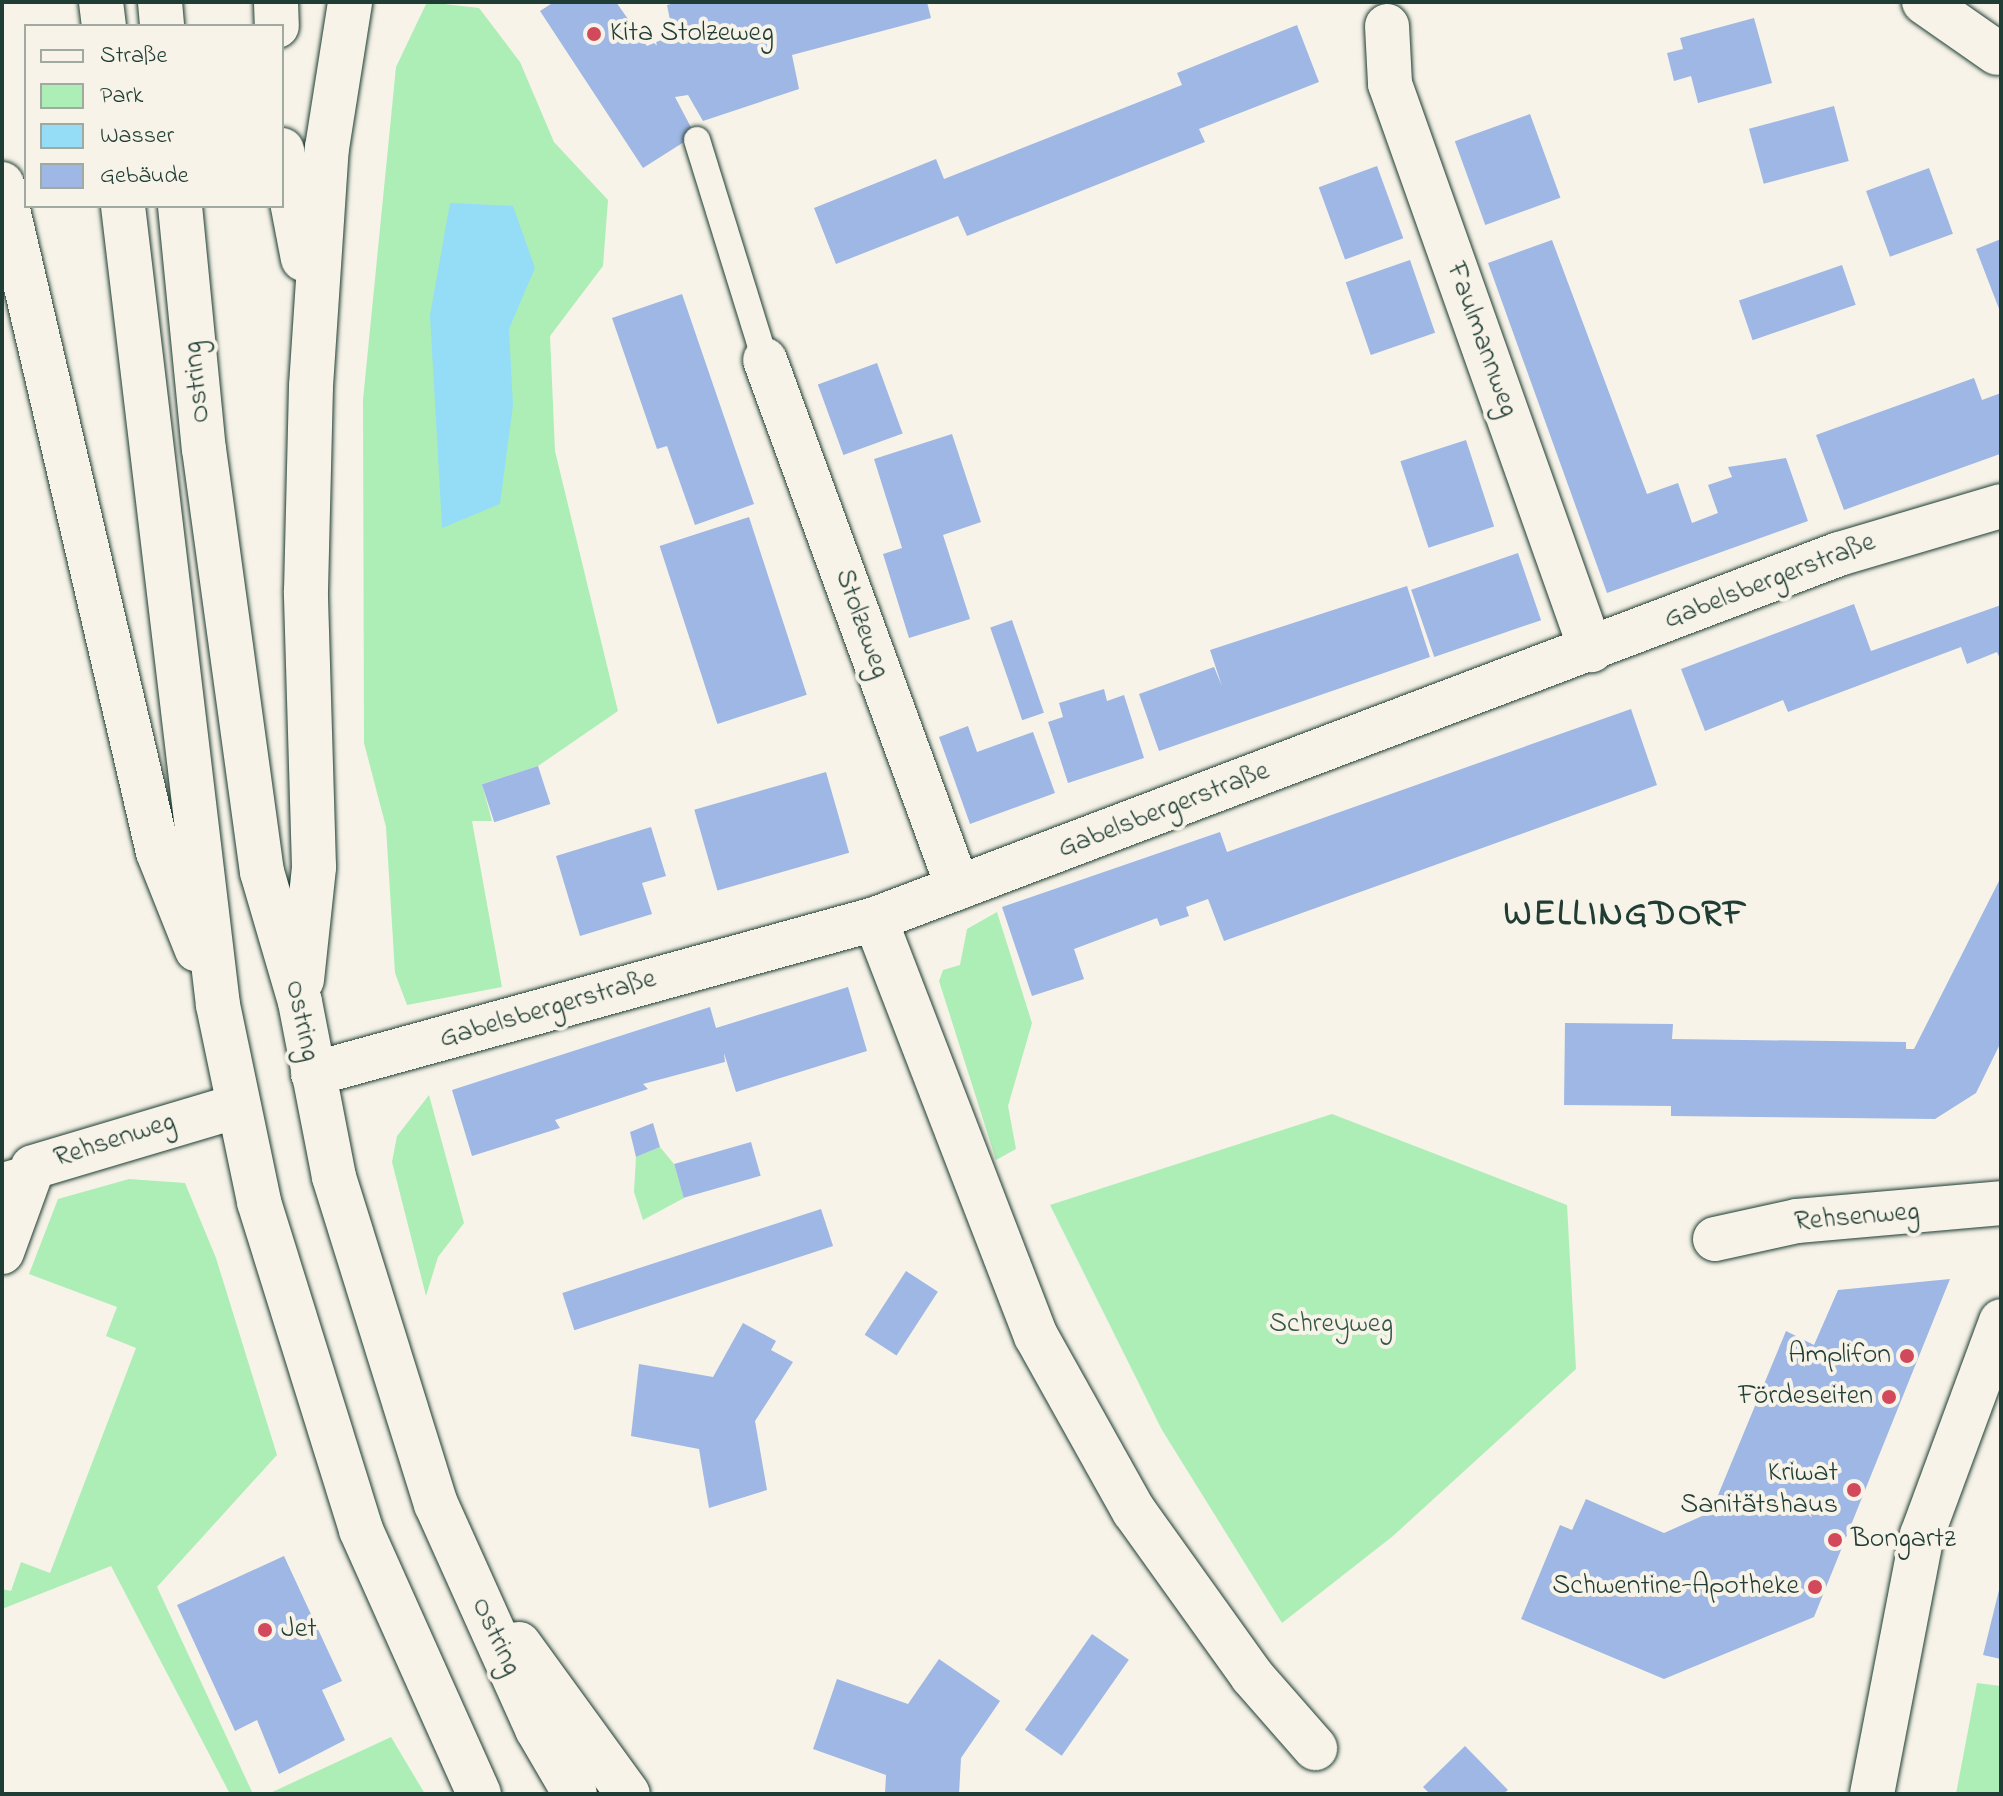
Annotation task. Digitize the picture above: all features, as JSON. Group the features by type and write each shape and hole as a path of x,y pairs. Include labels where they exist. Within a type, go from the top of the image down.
{"main road":[{"path":"101,2 104,24"},
{"path":"160,2 162,24"},
{"path":"276,2 277,24"},
{"path":"300,1002 314,867 306,591 315,320 327,148 350,2"},
{"path":"1924,2 1997,53"},
{"name":"Faulmannweg","path":"1387,26 1390,84 1591,650"},
{"path":"284,160 315,320"},
{"path":"2,184 158,852 218,1005"},
{"name":"Ostring","path":"123,208 218,1005 238,1106 317,1407 361,1530 479,1794"},
{"name":"Ostring","path":"180,208 204,449 262,872 300,1002 313,1074 362,1283 462,1566 575,1794"},
{"name":"Stolzeweg","path":"765,360 958,888"},
{"name":"Gabelsbergerstraße","path":"313,1074 875,919 1839,554 2001,506"},
{"path":"875,919 1036,1336 1134,1511 1252,1676 1315,1748"},
{"name":"Rehsenweg","path":"2,1252 18,1172 238,1106"},
{"name":"Rehsenweg","path":"1715,1239 1797,1221 2001,1203"},
{"path":"1872,1794 1922,1535 2001,1321"},
{"path":"462,1566 628,1794"}],"lane":[{"path":"697,140 765,360"}],"green space":[{"path":"427,2 479,8 520,62 554,142 608,200 603,266 550,336 555,451 618,711 538,766 482,784 492,821 472,821 502,987 407,1005 395,973 386,827 364,743 363,400 396,67"},
{"path":"997,912 1032,1023 1008,1106 1016,1149 996,1160 939,981 943,970 960,965 967,929"},
{"path":"429,1095 464,1223 438,1257 426,1296 392,1162 397,1136"},
{"name":"Schreyweg","path":"1332,1114 1567,1205 1576,1369 1393,1536 1282,1623 1162,1430 1050,1205"},
{"path":"660,1147 674,1164 684,1198 643,1220 634,1192 636,1157"},
{"path":"129,1179 185,1183 216,1258 277,1455 157,1587 253,1794 230,1794 111,1566 2,1609 2,1589 11,1591 21,1562 50,1573 136,1348 106,1336 117,1307 29,1274 58,1199"},
{"path":"1977,1683 2001,1686 2001,1794 1956,1794"},
{"path":"391,1737 425,1794 268,1794"}],"water":[{"path":"450,203 513,206 535,268 509,329 513,405 500,504 442,528 430,315"}],"building":[{"path":"554,2 616,2 647,46 673,35 667,5 679,2 927,2 931,18 792,55 799,89 703,121 688,95 675,97 695,135 643,168 540,11"},
{"path":"1754,18 1772,83 1698,103 1691,76 1674,81 1667,53 1683,49 1680,38"},
{"path":"1297,25 1319,82 1199,129 1205,142 967,236 958,216 836,264 814,208 936,159 944,179 1182,85 1177,73"},
{"path":"1834,106 1849,161 1764,184 1749,129"},
{"path":"1530,114 1560,198 1485,225 1455,141"},
{"path":"1377,166 1403,238 1345,260 1319,187"},
{"path":"1929,168 1953,234 1890,257 1866,191"},
{"path":"2001,239 2001,314 1976,249"},
{"path":"1552,240 1647,494 1678,483 1692,523 1718,513 1708,485 1732,477 1728,467 1786,458 1808,521 1607,593 1488,263"},
{"path":"1410,260 1435,333 1371,355 1346,282"},
{"path":"1842,265 1856,305 1753,340 1739,300"},
{"path":"682,294 754,504 695,525 667,446 657,449 612,318"},
{"path":"877,363 903,433 843,455 818,385"},
{"path":"1974,378 1982,400 2001,393 2000,454 1844,510 1816,435"},
{"path":"952,434 981,522 943,535 970,619 909,638 883,554 902,548 874,459"},
{"path":"1466,440 1494,527 1428,548 1400,461"},
{"path":"749,517 807,695 717,724 660,546"},
{"path":"1518,553 1541,620 1434,657 1411,590"},
{"path":"1407,586 1430,657 1159,751 1139,694 1214,667 1222,686 1210,650"},
{"path":"1854,604 1871,651 2001,605 2001,661 1997,652 1967,664 1961,647 1788,712 1783,700 1705,731 1681,669"},
{"path":"1012,620 1044,713 1022,720 990,627"},
{"path":"1104,689 1107,701 1124,695 1144,758 1068,783 1048,722 1063,717 1059,703"},
{"path":"1631,709 1657,785 1224,941 1208,899 1186,907 1189,916 1160,926 1157,918 1074,949 1084,979 1032,996 1002,907 1220,832 1227,852"},
{"path":"968,726 977,752 1033,732 1055,793 970,824 939,737"},
{"path":"538,766 550,804 494,822 482,784"},
{"path":"826,772 849,853 717,891 694,810"},
{"path":"651,827 666,876 642,883 652,914 580,936 556,856"},
{"path":"2001,877 2001,1042 1976,1093 1935,1119 1671,1116 1671,1106 1564,1105 1565,1023 1673,1024 1672,1039 1906,1042 1906,1049 1914,1049"},
{"path":"848,987 867,1051 736,1092 724,1053 725,1062 643,1084 648,1089 555,1120 560,1128 472,1156 452,1090 710,1007 716,1028"},
{"path":"653,1123 660,1147 636,1157 630,1132"},
{"path":"751,1142 761,1176 684,1198 674,1164"},
{"path":"821,1209 833,1246 574,1330 562,1293"},
{"path":"906,1271 938,1292 896,1355 865,1335"},
{"path":"1950,1279 1814,1617 1664,1679 1521,1619 1560,1525 1572,1530 1586,1499 1664,1533 1711,1512 1786,1331 1814,1345 1838,1290"},
{"path":"743,1323 776,1341 771,1350 793,1362 755,1421 767,1490 709,1508 699,1449 631,1436 639,1364 713,1377"},
{"path":"284,1556 342,1681 322,1690 345,1740 279,1774 257,1720 235,1731 177,1605"},
{"path":"2001,1586 2001,1659 1983,1655"},
{"path":"1092,1634 1129,1660 1062,1756 1025,1730"},
{"path":"939,1659 1000,1701 961,1758 959,1794 885,1794 886,1775 813,1749 837,1679 908,1704"},
{"path":"1465,1746 1508,1790 1503,1794 1430,1794 1423,1787"}],"place":[{"name":"Kita Stolzeweg","path":"594,34"},
{"name":"Amplifon","path":"1907,1356"},
{"name":"Fördeseiten","path":"1889,1397"},
{"name":"Kriwat Sanitätshaus","path":"1854,1490"},
{"name":"Bongartz","path":"1835,1540"},
{"name":"Schwentine-Apotheke","path":"1815,1587"},
{"name":"Jet","path":"265,1630"}],"district":[{"name":"WELLINGDORF","path":"1626,916"}]}
